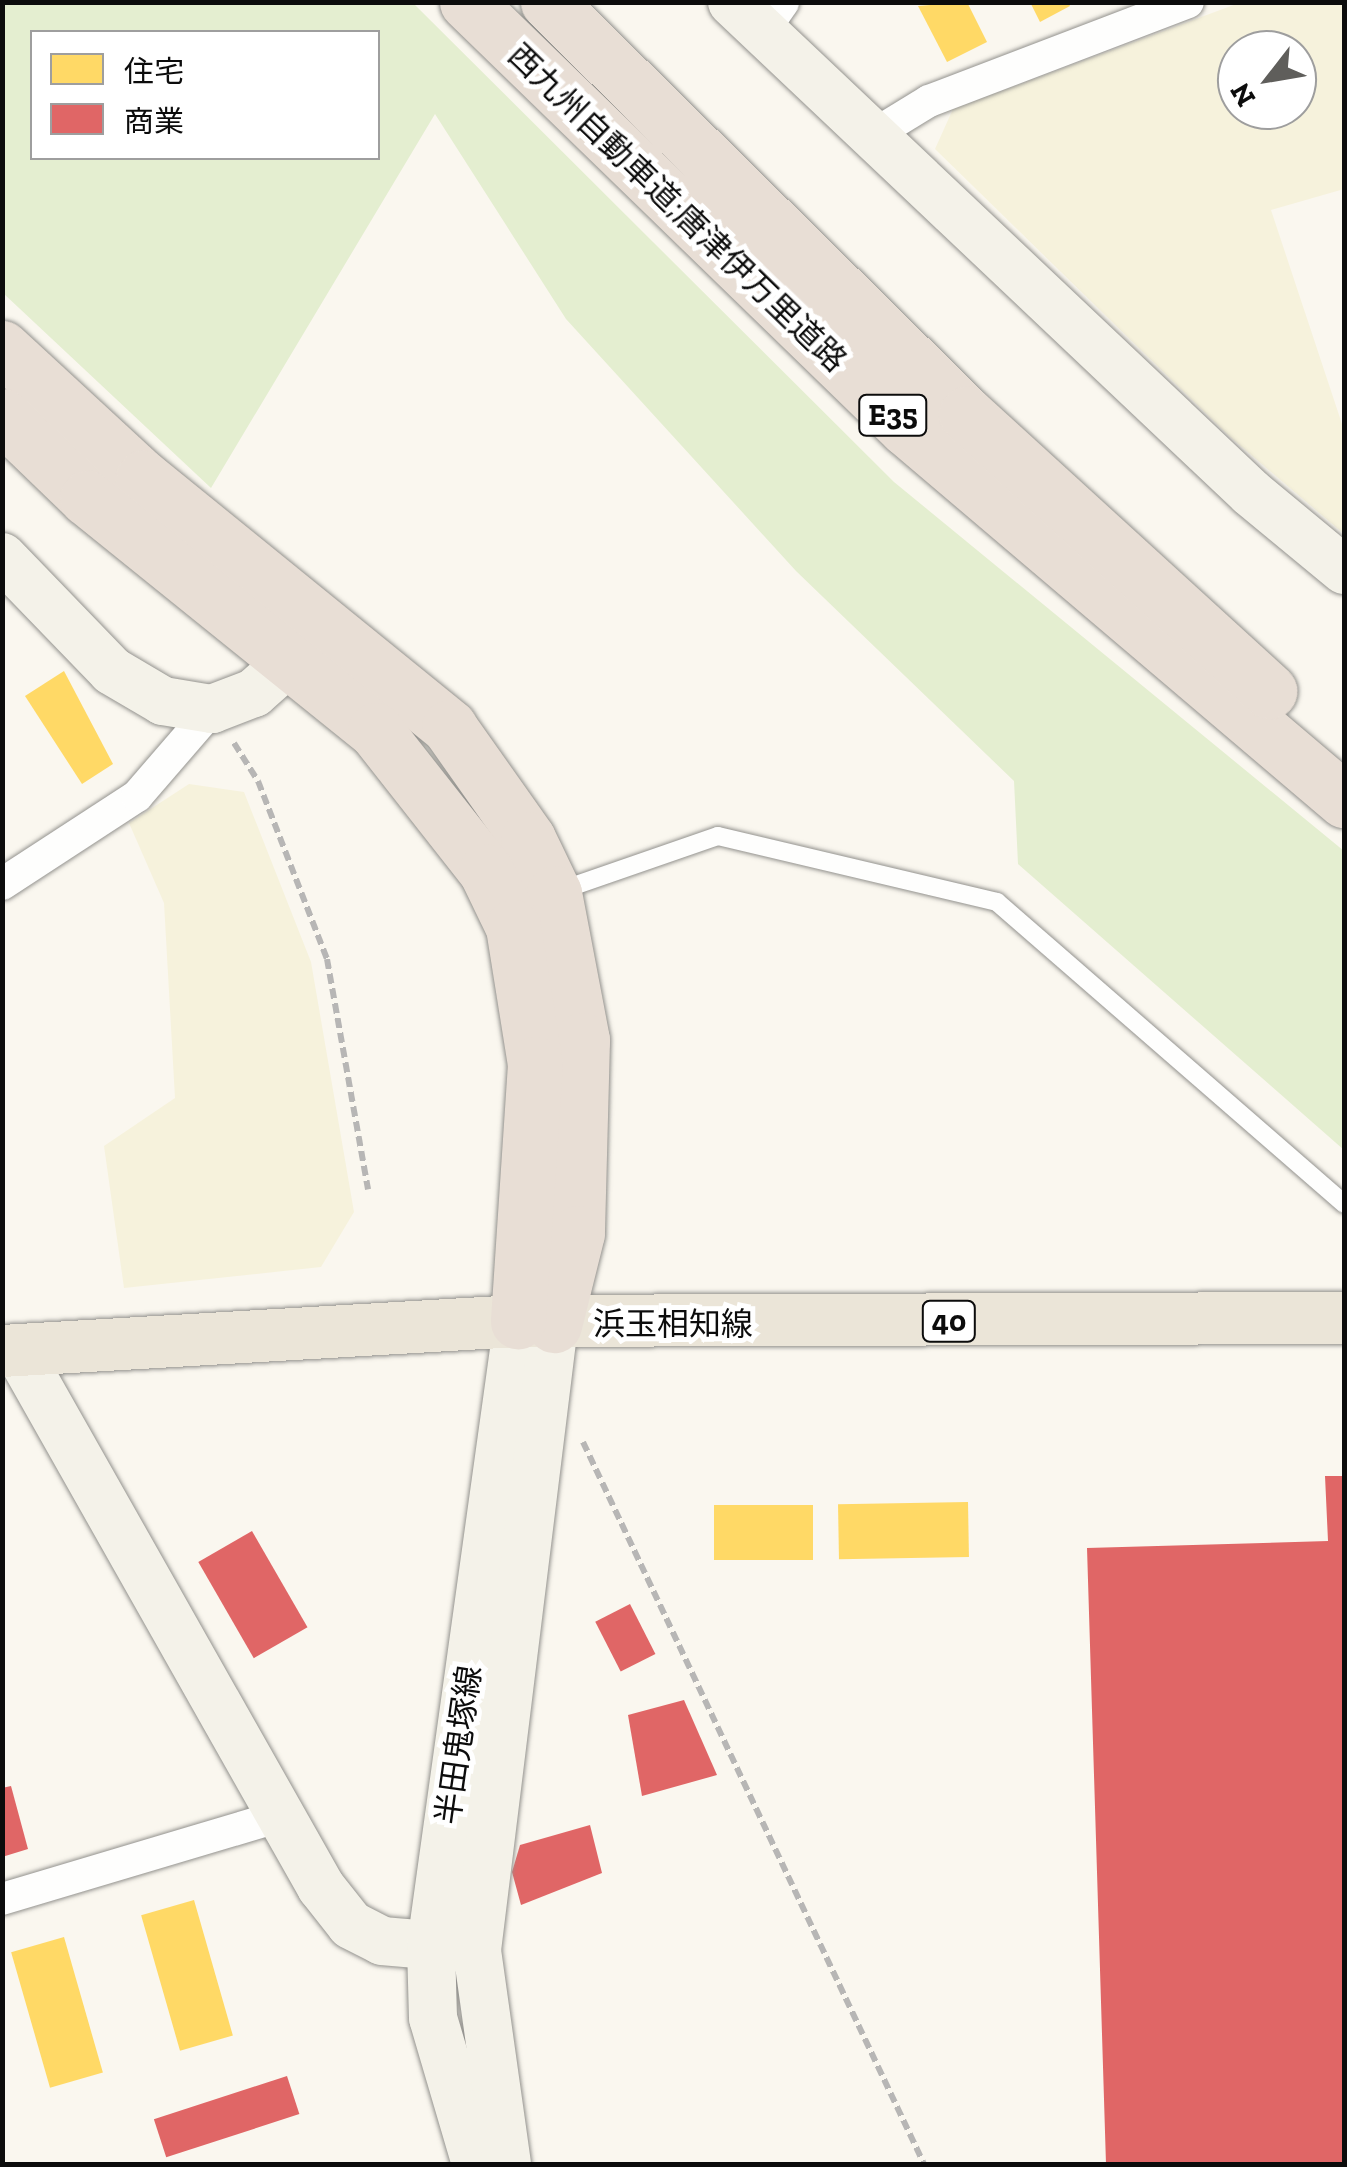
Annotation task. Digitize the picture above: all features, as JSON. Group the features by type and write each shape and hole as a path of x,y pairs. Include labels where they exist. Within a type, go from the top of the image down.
{"highway":[{"name":"西九州自動車道;唐津伊万里道路","path":"467,2 906,428 1344,800"},
{"name":"西九州自動車道;唐津伊万里道路","path":"548,2 966,414 1344,760"},
{"path":"2,348 143,478 312,643 442,805 513,927 535,1082 536,1323"},
{"path":"2,416 87,498 448,727 496,788 554,893 582,1040 577,1233 536,1323"}],"main road":[{"name":"浜玉相知線","path":"8,1345 536,1323 1344,1318"}],"street":[{"path":"870,137 929,101 1188,2"},
{"path":"759,12 870,137 1344,570"},
{"path":"2,557 112,671 162,702 212,709"},
{"path":"2,884 137,796 212,709 312,643"},
{"name":"半田鬼塚線","path":"476,2164 433,2018 454,1948 536,1323"},
{"path":"8,1345 277,1817 350,1925 382,1941 454,1948"},
{"path":"2,1899 277,1817"},
{"name":"半田鬼塚線","path":"454,1948 507,2164"}],"lane":[{"path":"554,893 718,836 997,902 1344,1204"}],"path":[{"path":"212,709 258,781 327,959 368,1189"},
{"path":"579,1432 924,2164"}],"shaded area":[{"path":"1239,3 1344,3 1344,189 1271,210 1344,430 1344,534 1229,436 935,149 953,109"},
{"path":"189,784 244,792 311,962 354,1212 321,1267 124,1288 104,1146 175,1098 164,903 129,823"}],"green space":[{"path":"2,3 413,3 894,482 1344,851 1344,1150 1018,864 1014,781 796,571 566,319 435,114 211,488 3,293"}],"building: 住宅":[{"path":"967,2 987,42 947,62 918,6"},
{"path":"1030,2 1068,2 1070,6 1040,22"},
{"path":"64,671 113,764 82,784 25,696"},
{"path":"968,1502 969,1557 839,1559 838,1504"},
{"path":"714,1505 813,1505 813,1560 714,1560"},
{"path":"194,1900 233,2036 180,2051 141,1915"},
{"path":"64,1937 103,2073 50,2088 11,1952"}],"building: 商業":[{"path":"1325,1476 1344,1476 1344,2164 1106,2164 1087,1548 1328,1541"},
{"path":"252,1531 308,1627 254,1658 198,1562"},
{"path":"630,1604 655,1654 621,1672 595,1622"},
{"path":"684,1700 717,1775 642,1796 628,1715"},
{"path":"11,1786 28,1849 2,1857 2,1788"},
{"path":"590,1825 602,1873 521,1905 512,1872 520,1845"},
{"path":"287,2076 299,2114 166,2157 154,2119"}]}
